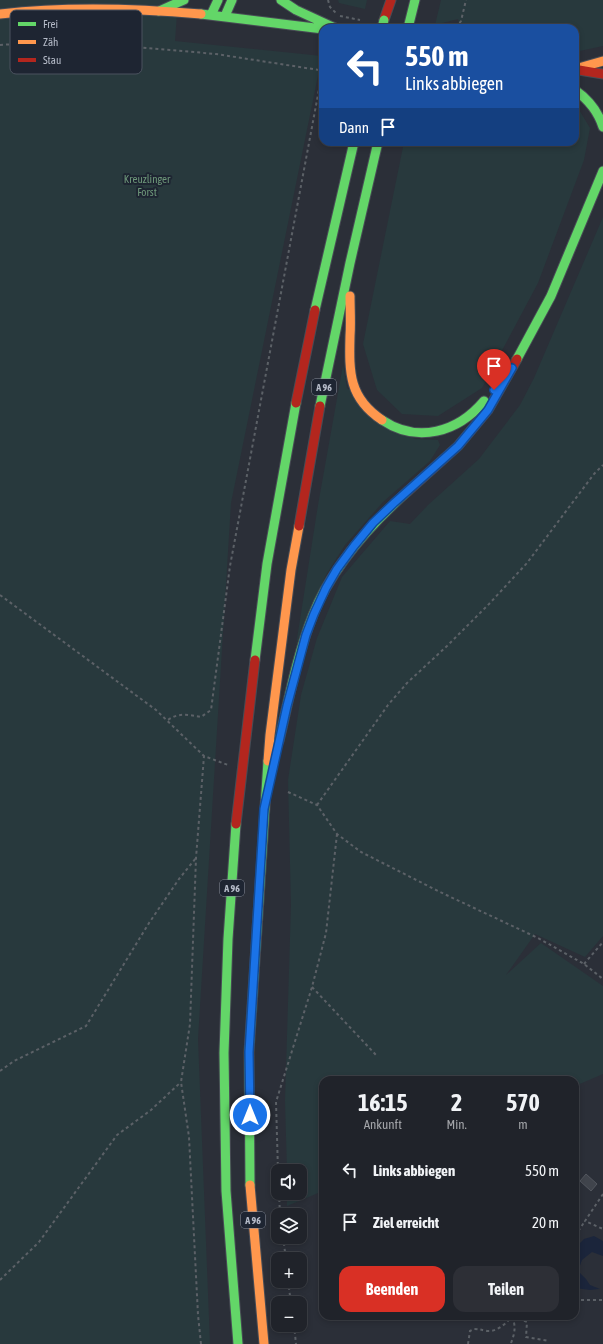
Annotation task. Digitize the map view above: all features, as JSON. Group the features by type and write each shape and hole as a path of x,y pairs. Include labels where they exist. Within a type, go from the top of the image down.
{"main road":[{"path":"159,11 184,0"},
{"path":"211,15 218,0"},
{"path":"225,16 232,0"},
{"path":"281,0 296,10 326,24"},
{"path":"383,24 388,0"},
{"path":"383,24 391,0"},
{"path":"409,24 415,0"},
{"path":"48,10 100,8 139,10"},
{"path":"142,10 225,16 319,28"},
{"path":"0,14 10,13"},
{"path":"579,68 603,61"},
{"path":"579,70 603,74"},
{"path":"579,93 591,103 598,113 603,127"},
{"name":"A 96","path":"238,1344 226,1191 224,1053 228,939 238,800 267,564 301,377 325,263 353,146"},
{"name":"A 96","path":"264,1344 250,1184 249,1052 270,736 291,570 323,389 377,146"},
{"path":"264,809 287,706 303,645 314,614 326,588 337,569 373,523 448,456 474,428 488,410 551,296 603,171"},
{"path":"350,263 350,336 348,365 356,392 369,411 380,419 390,425 416,433 442,430 452,427 462,422 476,411 512,368"}],"path":[{"path":"328,0 330,7 334,12 341,16 360,20"},
{"path":"459,24 466,0"},
{"path":"0,45 10,44"},
{"path":"142,48 216,54 319,70"},
{"path":"168,720 174,716 184,714 201,717 211,710 230,566 319,89"},
{"path":"317,805 388,705 407,682 447,646 527,563 594,474 603,465"},
{"path":"0,595 156,710 204,756 228,765"},
{"path":"201,1344 198,1315 189,1137 180,1082 190,1024 196,858 204,756"},
{"path":"288,792 317,805 337,834 361,852 440,892 538,938 584,964 603,979"},
{"path":"278,1164 276,1102 312,987 326,934 337,834"},
{"path":"0,1071 14,1061 86,1026 149,923 179,879 196,858"},
{"path":"584,964 603,942"},
{"path":"312,987 376,1055"},
{"path":"0,1280 39,1242 117,1135 151,1110 180,1082"},
{"path":"579,1230 603,1194"},
{"path":"585,1222 603,1229"},
{"path":"579,1300 603,1300"},
{"path":"468,1344 470,1331 474,1329 494,1331 509,1320"},
{"path":"511,1343 515,1333 514,1320"},
{"path":"522,1320 527,1322 526,1337 549,1341"},
{"path":"295,1332 296,1344"}],"green space":[{"name":"Kreuzlinger Forst","path":"0,0 178,0 175,41 319,56 319,71 231,503 198,1039 210,1344 0,1344"},
{"path":"338,0 367,0 365,9 339,3"},
{"path":"441,0 603,0 603,46 579,51 579,24 459,24 458,19 435,24"},
{"path":"579,110 590,128 584,160 538,283 482,388 438,416 402,414 377,390 363,344 403,146 579,146"},
{"path":"603,217 603,936 585,957 535,934 506,975 541,943 603,986 603,1074 579,1084 579,1076 319,1076 319,1193 307,1198 307,1164 287,1164 285,1101 291,905 288,780 301,695 317,638 342,577 390,521 410,524 428,505 479,459 520,405 534,378"},
{"path":"343,365 347,388 415,439 438,440 440,445 430,461 383,502 345,545 326,575 296,645 318,505"},
{"path":"287,1200 301,1200 287,1206"}],"water":[{"path":"594,1236 603,1241 603,1256 592,1252 582,1260 579,1268 579,1244 584,1239"},
{"path":"579,1272 590,1285 600,1289 590,1290 579,1289"}],"building":[{"path":"586,1174 597,1184 591,1191 580,1181"}],"traffic: fast":[{"path":"159,11 184,0"},
{"path":"211,15 218,0"},
{"path":"225,16 232,0"},
{"path":"281,0 296,10 326,24"},
{"path":"409,24 415,0"},
{"path":"201,14 319,29"},
{"path":"383,24 384,20"},
{"path":"579,93 592,106 603,127"},
{"path":"315,310 353,146"},
{"path":"320,406 350,263 377,146"},
{"path":"517,359 551,296 603,171"},
{"path":"382,420 409,432 423,433 437,431 450,427 462,420 474,412 484,401"},
{"path":"255,660 267,564 296,403"},
{"path":"279,741 302,646 321,597 341,563 353,547 366,532 408,491"},
{"path":"250,1185 249,1052 268,761"},
{"path":"236,824 228,939 224,1053 226,1191 238,1344"}],"traffic: slow":[{"path":"50,10 150,10 201,14"},
{"path":"0,14 10,13"},
{"path":"579,68 603,61"},
{"path":"350,296 350,362 353,384 363,403 371,412 382,420"},
{"path":"268,761 291,570 299,526"},
{"path":"250,1185 264,1344"}],"traffic: jam":[{"path":"384,20 391,0"},
{"path":"579,70 603,74"},
{"path":"296,403 315,310"},
{"path":"408,491 458,446 488,410 517,359"},
{"path":"299,526 320,406"},
{"path":"236,824 255,660"}],"route":[{"path":"250,1115 249,1052 264,809 287,706 303,645 314,614 326,588 337,569 354,546 373,523 443,461 474,428 488,410 512,368 494,390"}]}
